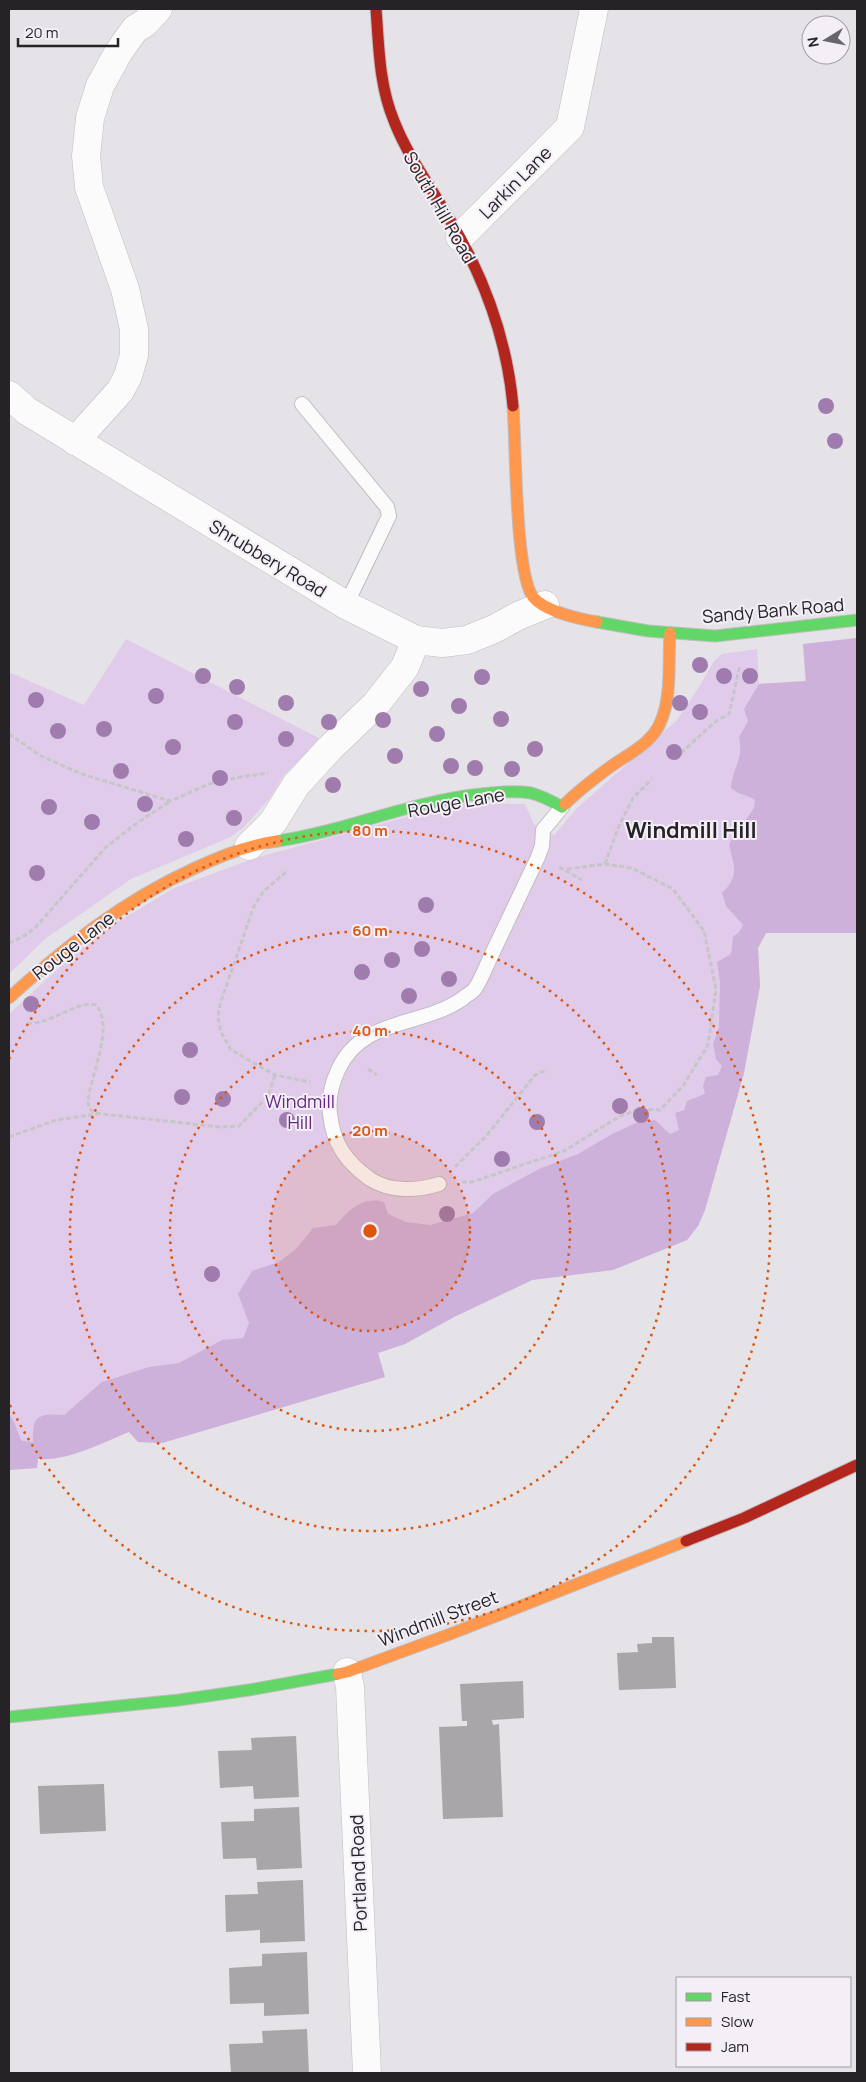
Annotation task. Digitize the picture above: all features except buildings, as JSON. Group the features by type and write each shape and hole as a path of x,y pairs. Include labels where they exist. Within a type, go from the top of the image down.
{"street":[{"path":"75,440 120,391 128,376 134,355 134,329 126,289 89,187 86,156 90,118 100,86 118,53 135,29 158,9"},
{"name":"South Hill Road","path":"376,9 383,88 391,115 413,161 460,237 486,293 504,348 511,387 521,538 526,582 532,596 545,606"},
{"name":"Larkin Lane","path":"460,237 570,127 594,9"},
{"name":"Shrubbery Road","path":"9,395 27,411 346,605 416,640 442,644 467,640 494,629 520,615 545,606"},
{"name":"Sandy Bank Road","path":"545,606 591,621 670,633 713,636 857,620"},
{"path":"562,807 583,787 645,741 661,722 665,703 670,633"},
{"name":"Rouge Lane","path":"249,846 273,822 301,779 376,704 405,667 416,640"},
{"name":"Rouge Lane","path":"9,998 54,956 104,916 179,875 249,846 302,838 416,807 484,794 531,793 545,797 562,807"},
{"name":"Windmill Street","path":"9,1718 179,1700 250,1690 347,1672 453,1633 511,1608 744,1518 857,1465"},
{"name":"Portland Road","path":"347,1672 350,1687 367,2073"}],"lane":[{"path":"302,404 387,507 389,516 346,605"},
{"path":"439,1184 427,1188 397,1189 374,1182 353,1167 340,1148 331,1123 329,1106 332,1086 344,1058 357,1043 372,1032 448,1008 474,990 538,857 542,846 543,830 562,807"}],"path":[{"path":"677,756 716,721 729,714 741,659"},
{"path":"9,734 41,756 82,774 170,801"},
{"path":"9,943 35,928 105,848 134,825 170,801 209,784 240,776 290,769 301,779"},
{"path":"605,864 618,828 633,798 656,776"},
{"path":"439,1184 472,1182 564,1150 620,1116 641,1109 660,1110 684,1086 708,1045 716,989 704,931 673,889 632,868 605,864 568,869 566,871 582,880"},
{"path":"291,867 263,892 254,906 220,1004 218,1017 222,1032 231,1050 276,1075 332,1086"},
{"path":"23,1022 42,1024 61,1014 88,1004 96,1005 102,1014 103,1024 88,1108 93,1112 102,1114 220,1127 239,1126 268,1096 276,1075"},
{"path":"439,1184 486,1135 535,1076 547,1070"},
{"path":"9,1137 56,1120 102,1114"}],"green space":[{"name":"Windmill Hill","path":"857,638 857,933 766,933 758,948 760,986 744,1073 705,1210 698,1226 687,1240 613,1270 532,1280 454,1317 405,1344 378,1353 385,1377 162,1443 138,1442 129,1432 73,1454 49,1459 38,1459 37,1468 9,1470 9,1014 101,932 174,888 255,858 458,803 525,804 534,824 554,835 577,808 677,720 714,661 722,654 757,649 759,684 805,681 803,644"},
{"path":"126,639 321,739 284,775 270,798 245,826 231,837 131,879 45,939 9,974 9,672 84,705"}],"shaded area":[{"path":"857,638 857,933 766,933 758,948 760,986 744,1073 705,1210 698,1226 687,1240 613,1270 532,1280 454,1317 405,1344 378,1353 385,1377 162,1443 138,1442 129,1432 73,1454 50,1459 38,1459 37,1468 9,1470 9,1414 22,1441 33,1442 34,1427 38,1418 48,1415 64,1415 102,1382 149,1367 179,1363 222,1340 243,1338 249,1323 238,1294 252,1271 279,1262 297,1248 313,1228 336,1225 351,1210 369,1201 384,1202 388,1214 406,1222 430,1225 473,1213 493,1194 539,1169 578,1154 612,1134 638,1122 655,1120 670,1134 679,1130 675,1113 684,1110 687,1101 705,1094 703,1086 706,1077 718,1075 722,1066 716,1059 713,1044 719,1027 720,982 717,962 731,954 733,937 743,925 726,906 722,893 728,887 734,870 729,844 754,808 755,800 731,788 740,751 739,737 748,721 744,709 759,684 806,681 803,644"}],"traffic: fast":[{"path":"597,622 648,631 715,636 857,620"},
{"path":"277,841 328,830 429,803 481,794 525,792 543,797 562,807 565,804"},
{"path":"9,1717 179,1700 338,1674"}],"traffic: slow":[{"path":"513,406 517,506 527,583 533,597 545,606 563,614 597,622"},
{"path":"565,804 593,780 646,742 657,729 667,700 670,633"},
{"path":"9,998 52,960 96,926 143,895 224,855 255,845 277,841"},
{"path":"338,1674 453,1633 686,1541"}],"traffic: jam":[{"path":"376,9 380,66 389,107 406,147 450,220 483,286 499,333 510,381 513,406"},
{"path":"686,1541 744,1518 857,1465"}],"district":[{"name":"Windmill Hill","path":"691,830"}]}
